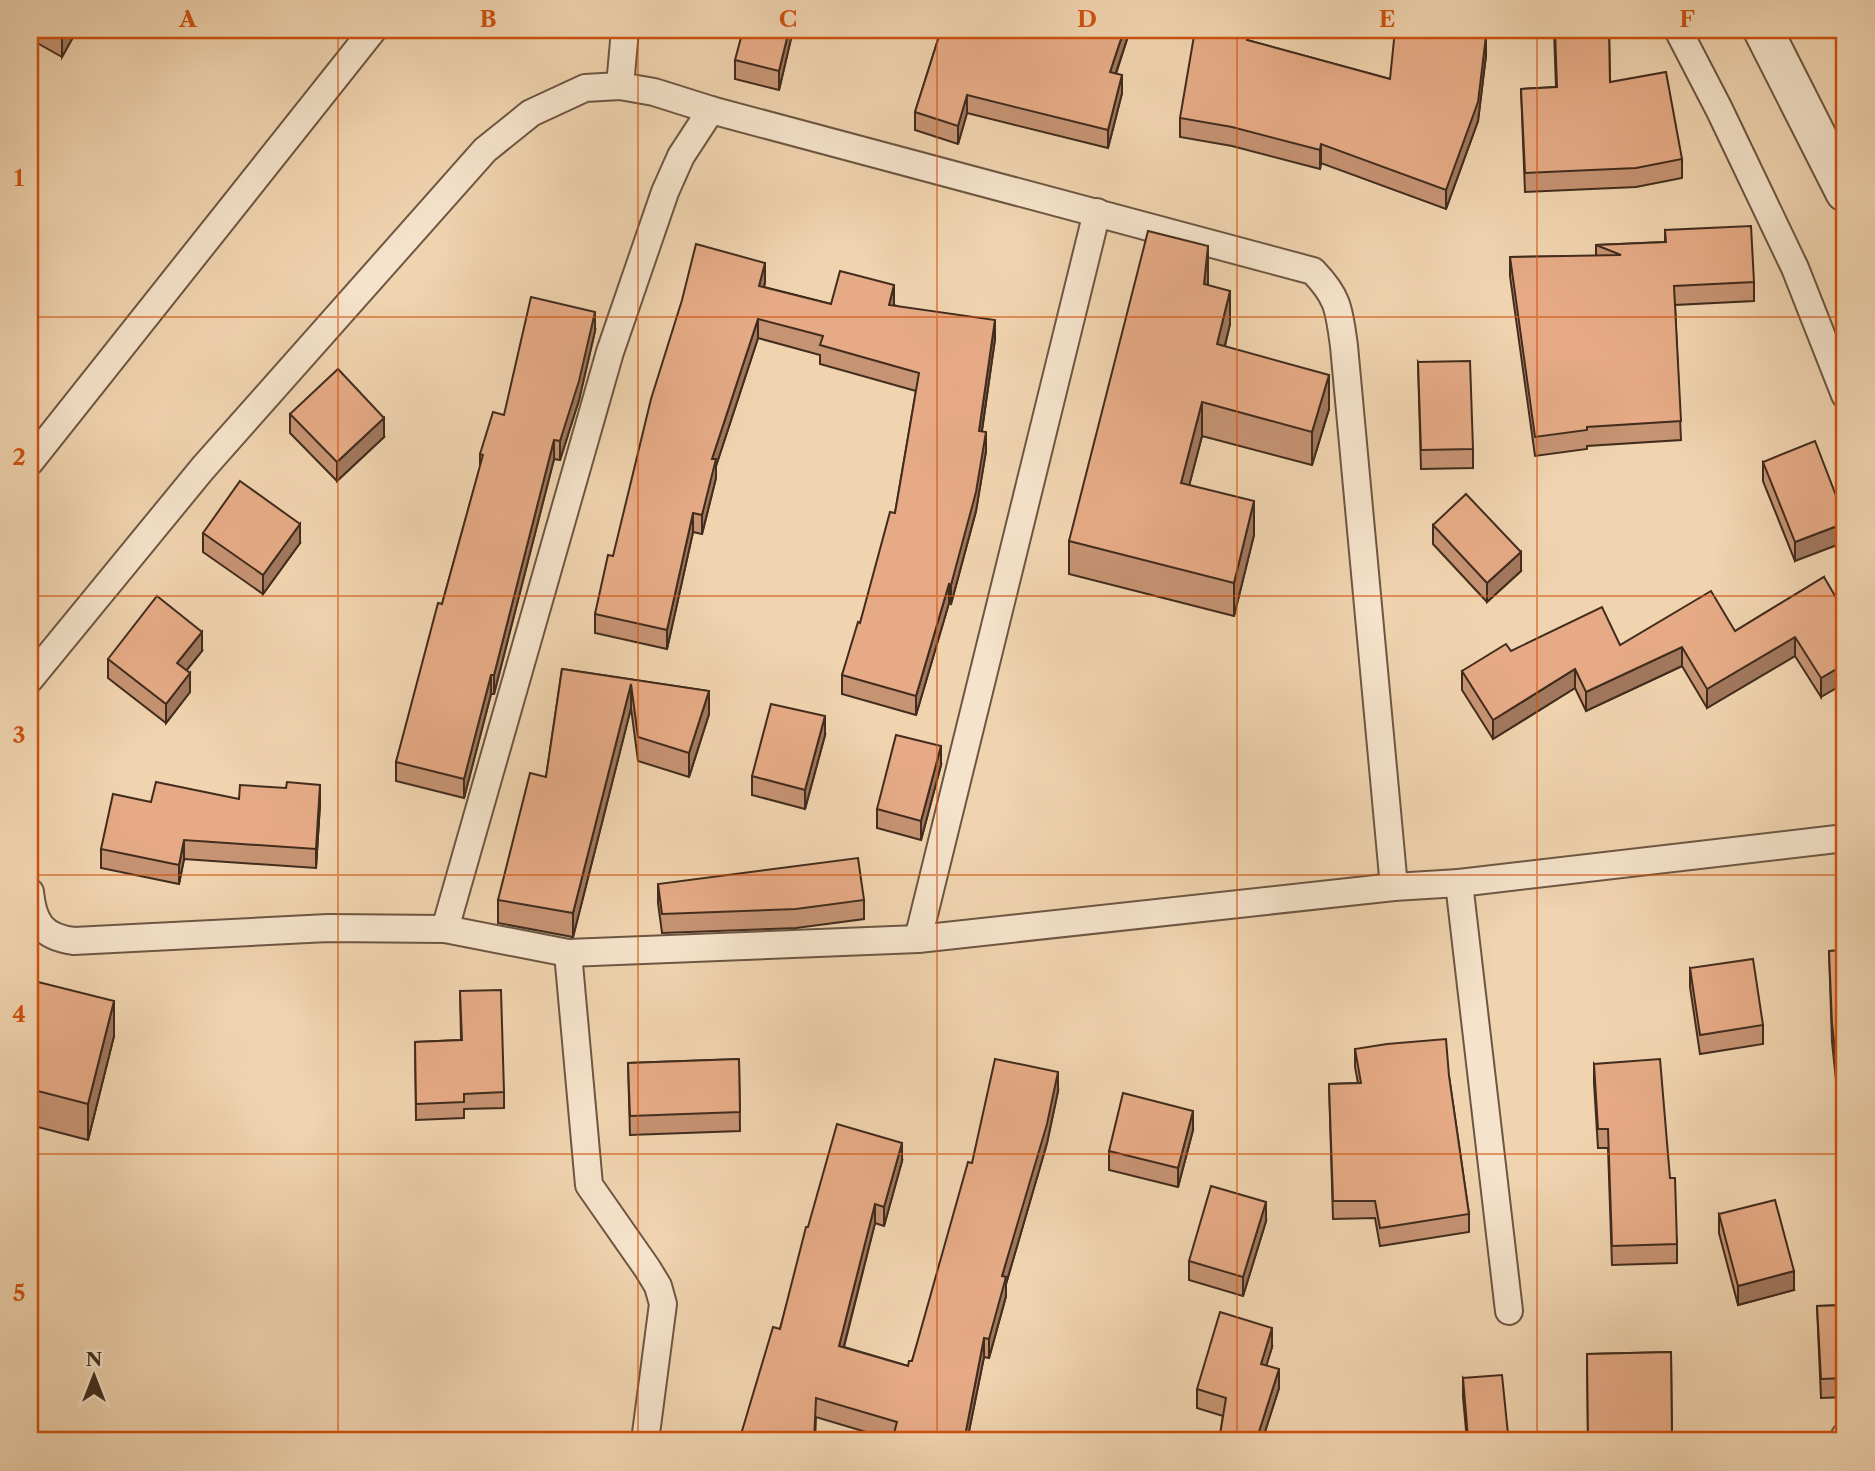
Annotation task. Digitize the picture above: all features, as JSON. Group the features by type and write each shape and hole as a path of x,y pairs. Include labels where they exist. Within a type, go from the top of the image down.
{"street":[{"path":"1763,30 1845,192"}],"lane":[{"path":"30,462 373,30"},
{"path":"620,86 625,30"},
{"path":"1678,30 1795,268 1845,395"},
{"path":"30,679 203,467 485,150 531,113 585,88 620,86 654,92 712,110 1313,271 1327,286 1338,304 1345,346 1394,887"},
{"path":"445,929 610,352 665,191 681,156 712,110"},
{"path":"918,939 1097,212"},
{"path":"30,892 32,911 42,929 58,939 74,941 328,928 445,929 568,953 918,939 1394,887 1459,883 1845,838"},
{"path":"1459,883 1509,1311"},
{"path":"568,953 589,1185 647,1268 658,1286 663,1304 645,1441"},
{"path":"1842,1441 1845,1436"}],"building":[{"path":"743,30 789,30 779,71 735,60"},
{"path":"941,30 1124,30 1110,72 1122,75 1108,130 967,95 958,126 915,112"},
{"path":"1195,30 1247,37 1247,40 1390,79 1395,30 1434,30 1486,36 1478,102 1446,190 1321,144 1320,150 1232,127 1180,118"},
{"path":"1555,30 1609,30 1610,82 1666,72 1682,159 1636,168 1525,173 1521,89 1557,87"},
{"path":"1751,226 1754,282 1674,286 1681,421 1587,427 1587,430 1535,437 1510,257 1621,255 1596,245 1666,242 1665,230"},
{"path":"1148,231 1208,246 1204,284 1230,291 1217,344 1329,375 1312,432 1202,402 1181,483 1254,501 1234,583 1069,541"},
{"path":"696,244 765,263 759,286 831,304 840,271 894,285 889,305 995,320 979,431 986,432 976,492 951,585 949,584 916,696 842,675 858,622 860,623 890,512 895,513 919,373 820,345 823,336 758,319 712,459 716,459 702,515 693,513 667,630 595,614 608,555 613,556 651,399 682,300"},
{"path":"531,297 595,312 579,381 560,441 554,440 494,675 491,675 464,779 396,762 438,603 442,604 493,412 504,415"},
{"path":"1470,361 1473,449 1421,450 1418,362"},
{"path":"338,369 384,418 337,462 290,414"},
{"path":"1815,441 1845,523 1795,542 1763,462"},
{"path":"240,481 300,524 263,575 203,533"},
{"path":"1466,494 1521,552 1487,583 1433,525"},
{"path":"1824,577 1845,613 1845,664 1821,678 1795,637 1707,689 1682,647 1586,692 1575,669 1493,720 1462,671 1506,644 1511,651 1602,607 1620,645 1711,591 1735,631"},
{"path":"157,596 202,632 177,663 190,673 166,704 108,659"},
{"path":"562,669 709,691 689,753 638,737 631,684 573,913 498,900 530,773 546,777"},
{"path":"771,704 825,716 805,790 752,776"},
{"path":"896,735 941,746 921,821 877,809"},
{"path":"156,782 239,799 240,785 286,788 287,782 320,785 316,849 184,840 179,865 101,849 113,794 151,802"},
{"path":"858,858 864,900 796,909 662,914 658,884"},
{"path":"1845,950 1843,1127 1832,1023 1829,951"},
{"path":"1753,959 1763,1025 1700,1035 1690,968"},
{"path":"30,980 114,1001 88,1104 30,1089"},
{"path":"501,990 504,1092 464,1094 464,1102 416,1104 415,1042 462,1040 460,991"},
{"path":"1446,1039 1469,1214 1380,1228 1375,1201 1333,1201 1329,1084 1361,1083 1355,1049"},
{"path":"739,1059 740,1112 630,1116 628,1063"},
{"path":"995,1059 1058,1072 1047,1124 1002,1276 1006,1277 989,1339 984,1338 965,1436 962,1436 960,1441 892,1441 897,1422 816,1398 814,1441 739,1441 773,1327 780,1329 806,1227 837,1124 902,1143 884,1207 875,1204 839,1346 908,1366 909,1361 912,1361 968,1162 972,1163"},
{"path":"1660,1059 1670,1178 1675,1178 1677,1244 1612,1246 1608,1129 1598,1129 1594,1064"},
{"path":"1123,1093 1193,1111 1178,1168 1109,1151"},
{"path":"1211,1186 1266,1202 1243,1277 1189,1261"},
{"path":"1775,1200 1794,1271 1738,1286 1719,1214"},
{"path":"1845,1305 1845,1378 1821,1379 1817,1306"},
{"path":"1220,1312 1272,1328 1261,1364 1279,1369 1256,1441 1219,1441 1226,1398 1197,1389"},
{"path":"1671,1352 1672,1439 1588,1440 1587,1354"},
{"path":"1502,1375 1508,1434 1468,1438 1463,1378"}]}
